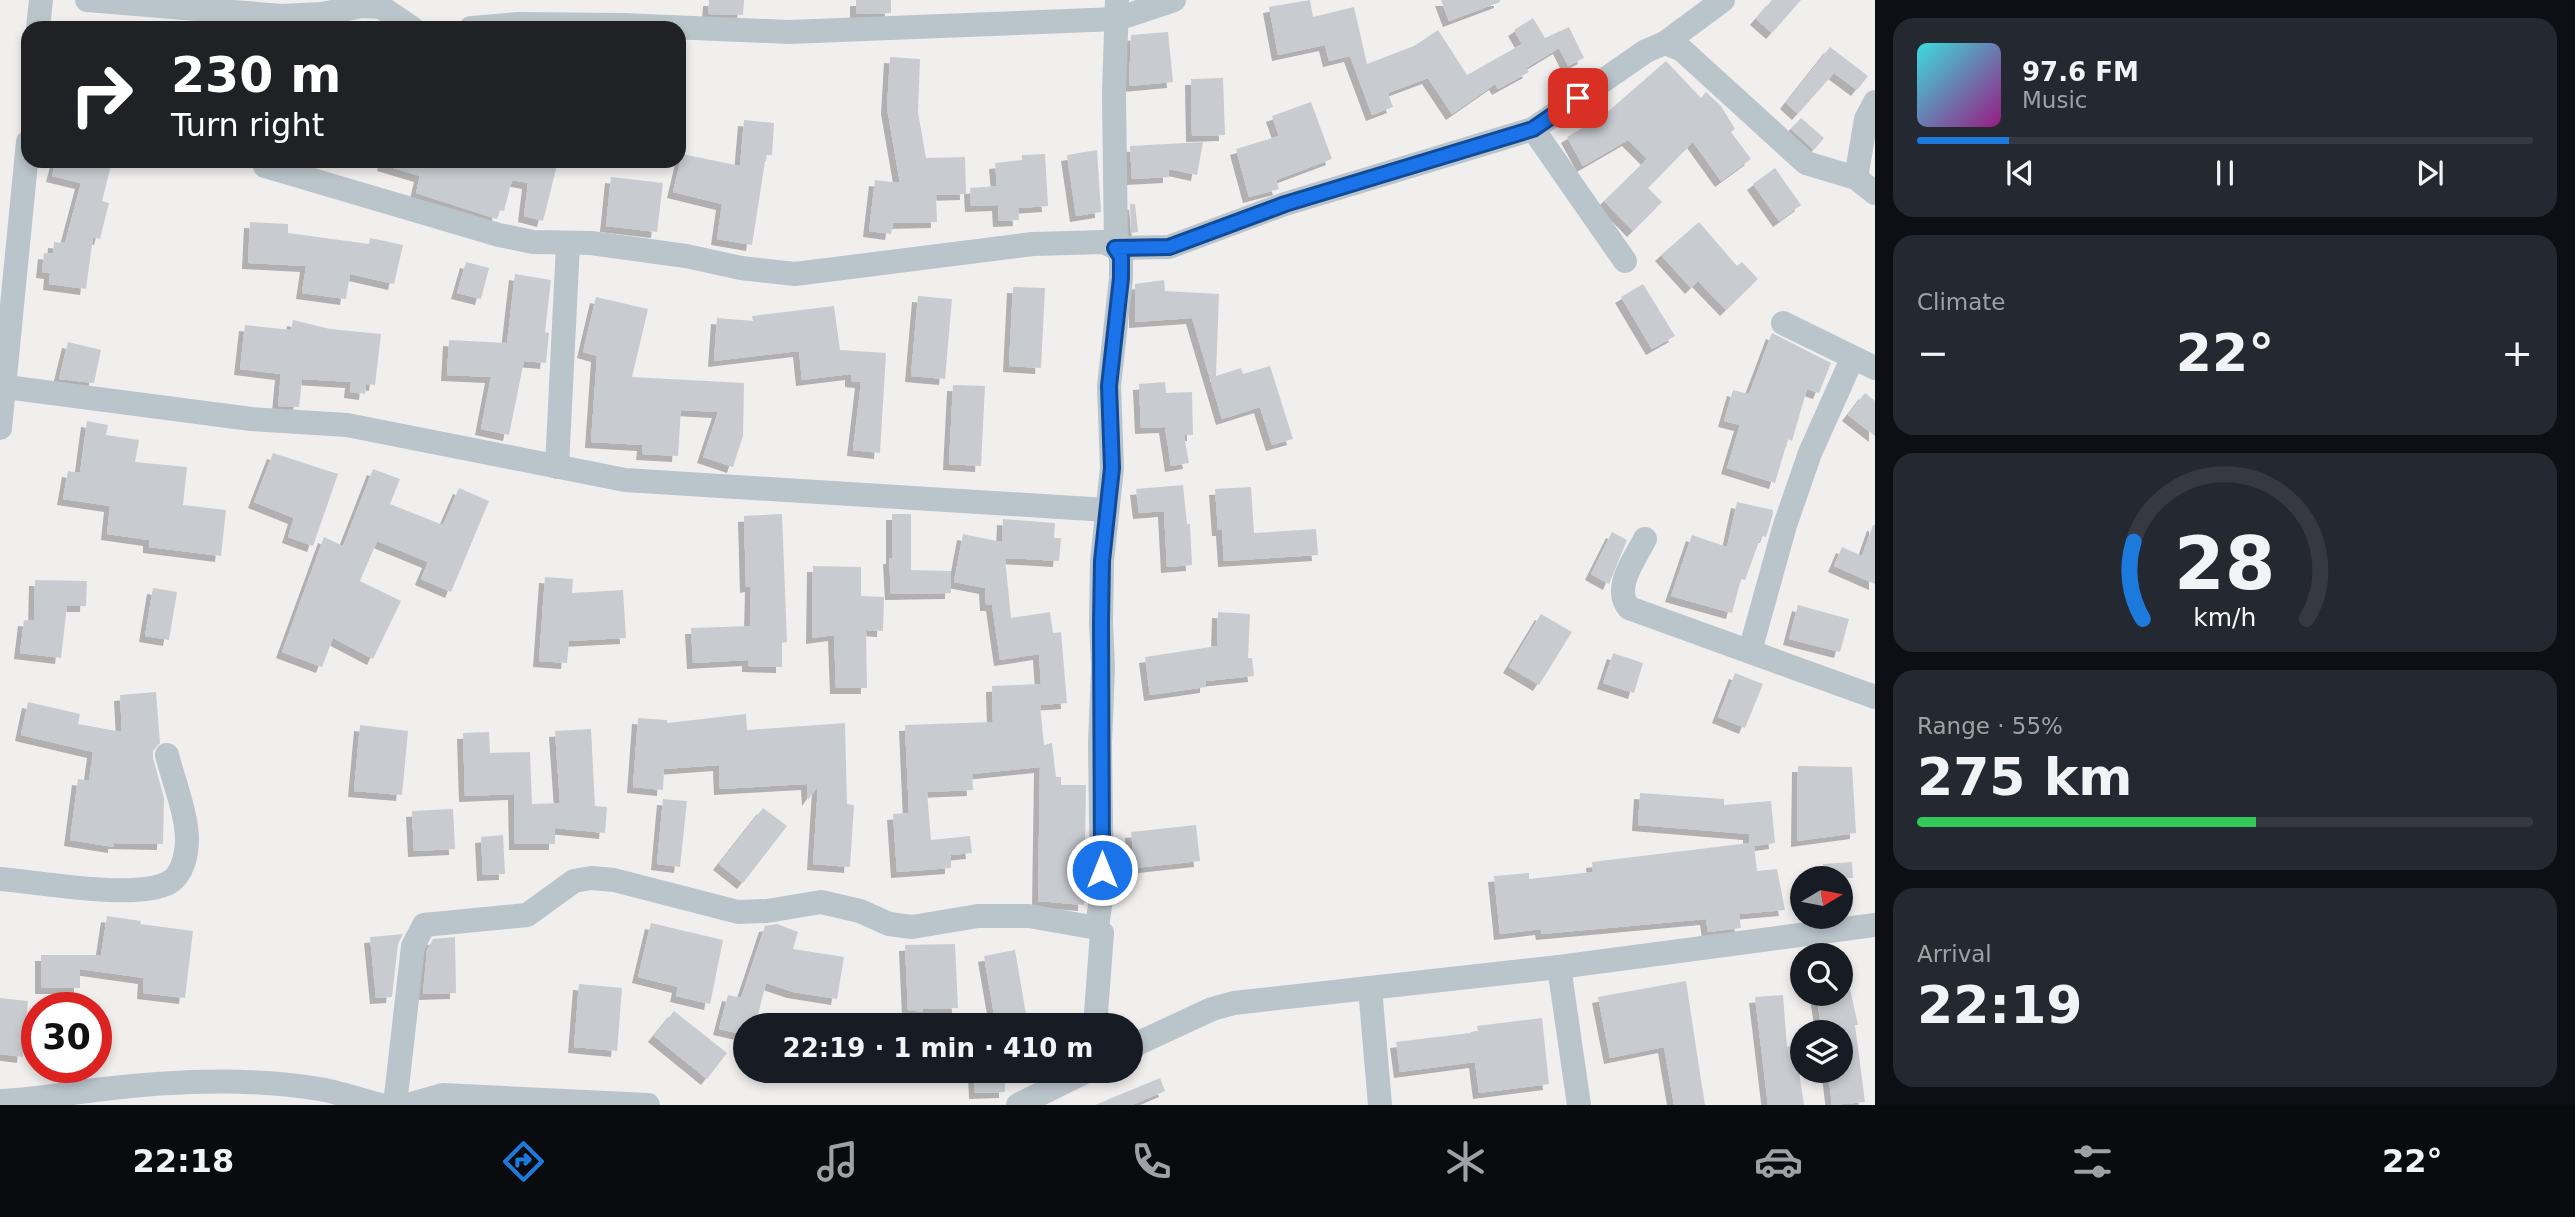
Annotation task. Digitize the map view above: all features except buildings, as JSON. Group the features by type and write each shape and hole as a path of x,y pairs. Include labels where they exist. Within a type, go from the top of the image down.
{"street":[{"path":"39,21 41,0"},
{"path":"87,0 282,16 322,14 362,6 381,7 402,21"},
{"path":"686,28 789,32 1117,10 1174,0"},
{"path":"1115,248 1169,247 1285,204 1533,129 1646,51 1665,43 1723,0"},
{"path":"1115,248 1114,94 1117,10"},
{"path":"1665,43 1682,50 1806,163 1865,186 1866,119 1875,102"},
{"path":"1533,129 1625,261"},
{"path":"0,428 26,168"},
{"path":"271,168 452,224 533,242 591,243 687,256 741,268 795,274 1033,244 1104,242 1115,248 1121,257 1121,278 1109,386 1112,468 1101,622 1102,878 1097,928"},
{"path":"557,467 568,244"},
{"path":"1750,651 1785,525 1810,453 1868,363 1783,323"},
{"path":"6,387 251,419 347,425 625,480 1107,510"},
{"path":"1645,539 1622,587 1624,602 1629,608 1875,697"},
{"path":"0,879 123,891 150,889 171,881 182,869 187,838 167,755"},
{"path":"395,1105 413,946 424,925 527,915 574,881 614,880 738,912 768,911 821,902 860,911 889,924 912,927 978,916 1029,916 1097,928 1102,933 1096,1013"},
{"path":"1143,1041 1212,1009 1234,1003 1559,967 1875,925"},
{"path":"1559,967 1579,1105"},
{"path":"1370,988 1380,1105"},
{"path":"1018,1105 1063,1083"},
{"path":"0,1101 42,1102 94,1090 172,1084 262,1094 319,1089 380,1105"},
{"path":"407,1105 444,1100 648,1105"}],"route":[{"path":"1102,870 1102,561 1112,468 1109,386 1119,318 1121,278 1121,257 1115,248 1169,247 1221,230 1285,204 1533,129 1578,98"}]}
